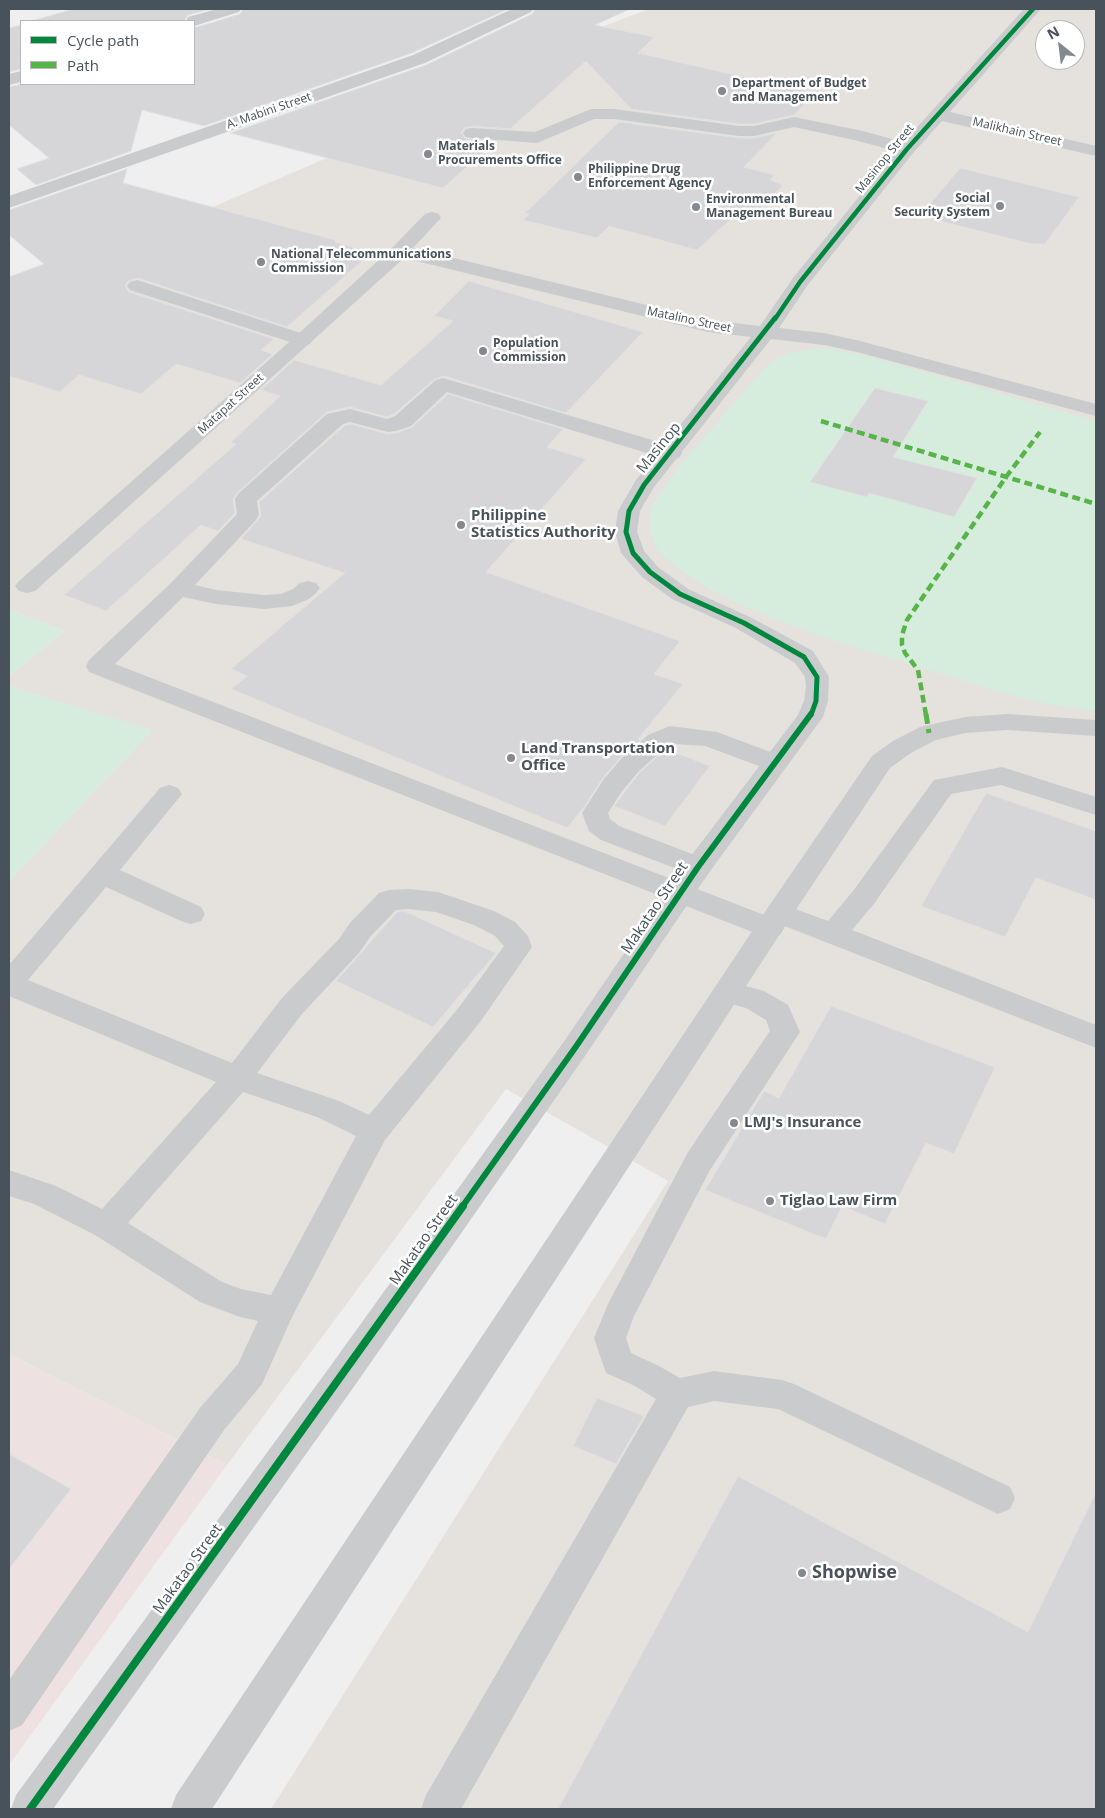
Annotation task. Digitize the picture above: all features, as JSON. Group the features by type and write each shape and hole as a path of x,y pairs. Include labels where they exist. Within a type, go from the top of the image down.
{"street":[{"path":"195,21 233,9"},
{"name":"A. Mabini Street","path":"9,202 419,59 525,9"},
{"name":"Masinop Street","path":"766,332 800,282 907,149 1033,9"},
{"path":"472,133 537,138 591,114 614,114 739,131 754,131 794,122 857,135 907,149"},
{"name":"Malikhain Street","path":"937,114 1096,150"},
{"name":"Matapat Street","path":"27,586 303,340 400,251 432,218"},
{"name":"Matalino Street","path":"400,251 708,326 824,339 860,347 1096,410"},
{"path":"137,286 303,340"},
{"name":"Masinop","path":"766,332 644,485 629,511 626,532 633,553 650,572 680,594 744,623 804,657 817,677"},
{"path":"671,453 443,384 403,421 388,426 350,415 335,419 246,498 248,515 178,589 98,666 689,879"},
{"path":"178,589 216,597 264,602 284,601 301,594 308,588"},
{"name":"Makatao Street","path":"30,1809 359,1354 575,1048 689,879 810,717 816,701 817,677"},
{"path":"190,1809 727,992 881,762 902,747 929,733 965,725 1007,722 1096,728"},
{"path":"775,762 708,738 670,735 657,741 630,765 613,785 595,812 598,824 689,879 775,920 834,933 1096,1037"},
{"path":"834,933 863,898 943,786 1002,776 1096,806"},
{"path":"169,794 100,873 9,984 237,1078 328,1110 374,1131"},
{"path":"100,873 191,914"},
{"path":"9,1712 212,1419 250,1374 279,1311 374,1131 466,1020 518,948 518,943 505,929 484,918 438,902 408,899 389,900 360,930 349,946 292,1006 237,1078 106,1226"},
{"path":"727,992 754,999 778,1012 785,1032 698,1162 619,1314 610,1338 618,1363 647,1376 677,1394 714,1386 782,1395 998,1498"},
{"path":"9,1183 44,1195 106,1226 211,1292 240,1303 279,1311"},
{"path":"440,1809 677,1394"}],"shaded area":[{"path":"649,9 1096,9 1096,1809 271,1809 668,1181 506,1089 227,1465 9,1354 9,881 151,731 9,686 9,676 64,631 9,609 9,318 210,208 355,146 549,47"},
{"path":"9,1354 227,1465 9,1765"}],"green space":[{"path":"825,348 871,357 1096,421 1096,711 1047,704 996,691 826,638 761,614 713,591 680,570 658,551 649,530 651,507 680,465 769,363 792,352"},
{"path":"9,609 64,631 9,676"},
{"path":"9,686 152,730 9,881"}],"building":[{"path":"73,9 211,9 188,15 185,20 35,20"},
{"path":"243,9 508,9 412,53 204,126 142,110 131,151 36,185 17,169 49,158 9,125 9,87 20,84 195,85 195,28 240,14"},
{"path":"535,9 630,9 595,25 654,37 638,53 815,93 794,115 754,124 739,124 631,109 586,61 510,129 472,126 464,128 461,133 466,139 495,142 443,188 230,133 426,65 532,14"},
{"path":"20,25 20,69 9,72 9,28"},
{"path":"619,122 739,138 754,138 777,133 744,167 775,175 770,180 783,185 746,223 731,219 697,250 609,226 597,238 523,220 529,214 525,213"},
{"name":"Social Security System","path":"960,168 1079,197 1045,244 1032,244 920,216"},
{"path":"127,169 123,183 335,240 335,242 371,253 287,327 138,278 128,281 125,286 129,292 274,339 261,350 273,354 240,383 176,364 141,394 79,375 60,392 9,376 9,277 44,264 9,235 9,210"},
{"path":"469,281 643,332 566,413 444,376 435,379 394,414 387,417 350,407 327,412 237,493 233,499 235,513 218,531 201,525 106,611 64,595 236,444 231,442 280,396 261,390 294,360 381,385 453,321 434,316"},
{"path":"875,388 928,401 893,457 977,478 954,517 869,493 867,497 810,482"},
{"name":"Land Transportation Office","path":"448,394 563,429 547,447 586,459 486,572 680,641 654,674 683,684 638,739 640,740 620,758 603,778 584,807 567,828 231,689 247,676 231,669 345,573 241,539 261,516 259,502 344,426 350,424 388,434 397,433 412,427"},
{"path":"666,749 710,766 665,826 614,806 640,772"},
{"path":"986,793 1096,831 1096,900 1036,878 1005,937 921,906"},
{"path":"404,911 496,953 433,1027 336,981 397,912"},
{"path":"831,1006 995,1067 954,1154 926,1143 885,1224 842,1206 826,1239 705,1190 764,1091 779,1098"},
{"path":"597,1398 644,1416 616,1464 573,1446"},
{"path":"9,1454 71,1489 9,1569"},
{"name":"Shopwise","path":"738,1476 1028,1632 1096,1492 1096,1809 558,1809"}],"marked path":[{"path":"821,421 1096,504"},
{"path":"929,733 918,670 905,653 902,645 902,635 907,620 1006,477 1040,432"}],"cycle path":[{"path":"30,1809 341,1378 575,1048 698,867 810,717 816,701 818,687 817,677 804,657 744,623 680,594 650,572 633,553 626,532 629,511 644,485 766,332 800,282 907,149 1033,9"}],"place":[{"name":"Department of Budget and Management","path":"722,91"},
{"name":"Materials Procurements Office","path":"428,154"},
{"name":"Philippine Drug Enforcement Agency","path":"578,177"},
{"name":"Social Security System","path":"1000,206"},
{"name":"Environmental Management Bureau","path":"696,207"},
{"name":"National Telecommunications Commission","path":"261,262"},
{"name":"Population Commission","path":"483,351"},
{"name":"Philippine Statistics Authority","path":"461,525"},
{"name":"Land Transportation Office","path":"511,758"},
{"name":"LMJ's Insurance","path":"734,1123"},
{"name":"Tiglao Law Firm","path":"770,1201"},
{"name":"Shopwise","path":"802,1573"}]}
